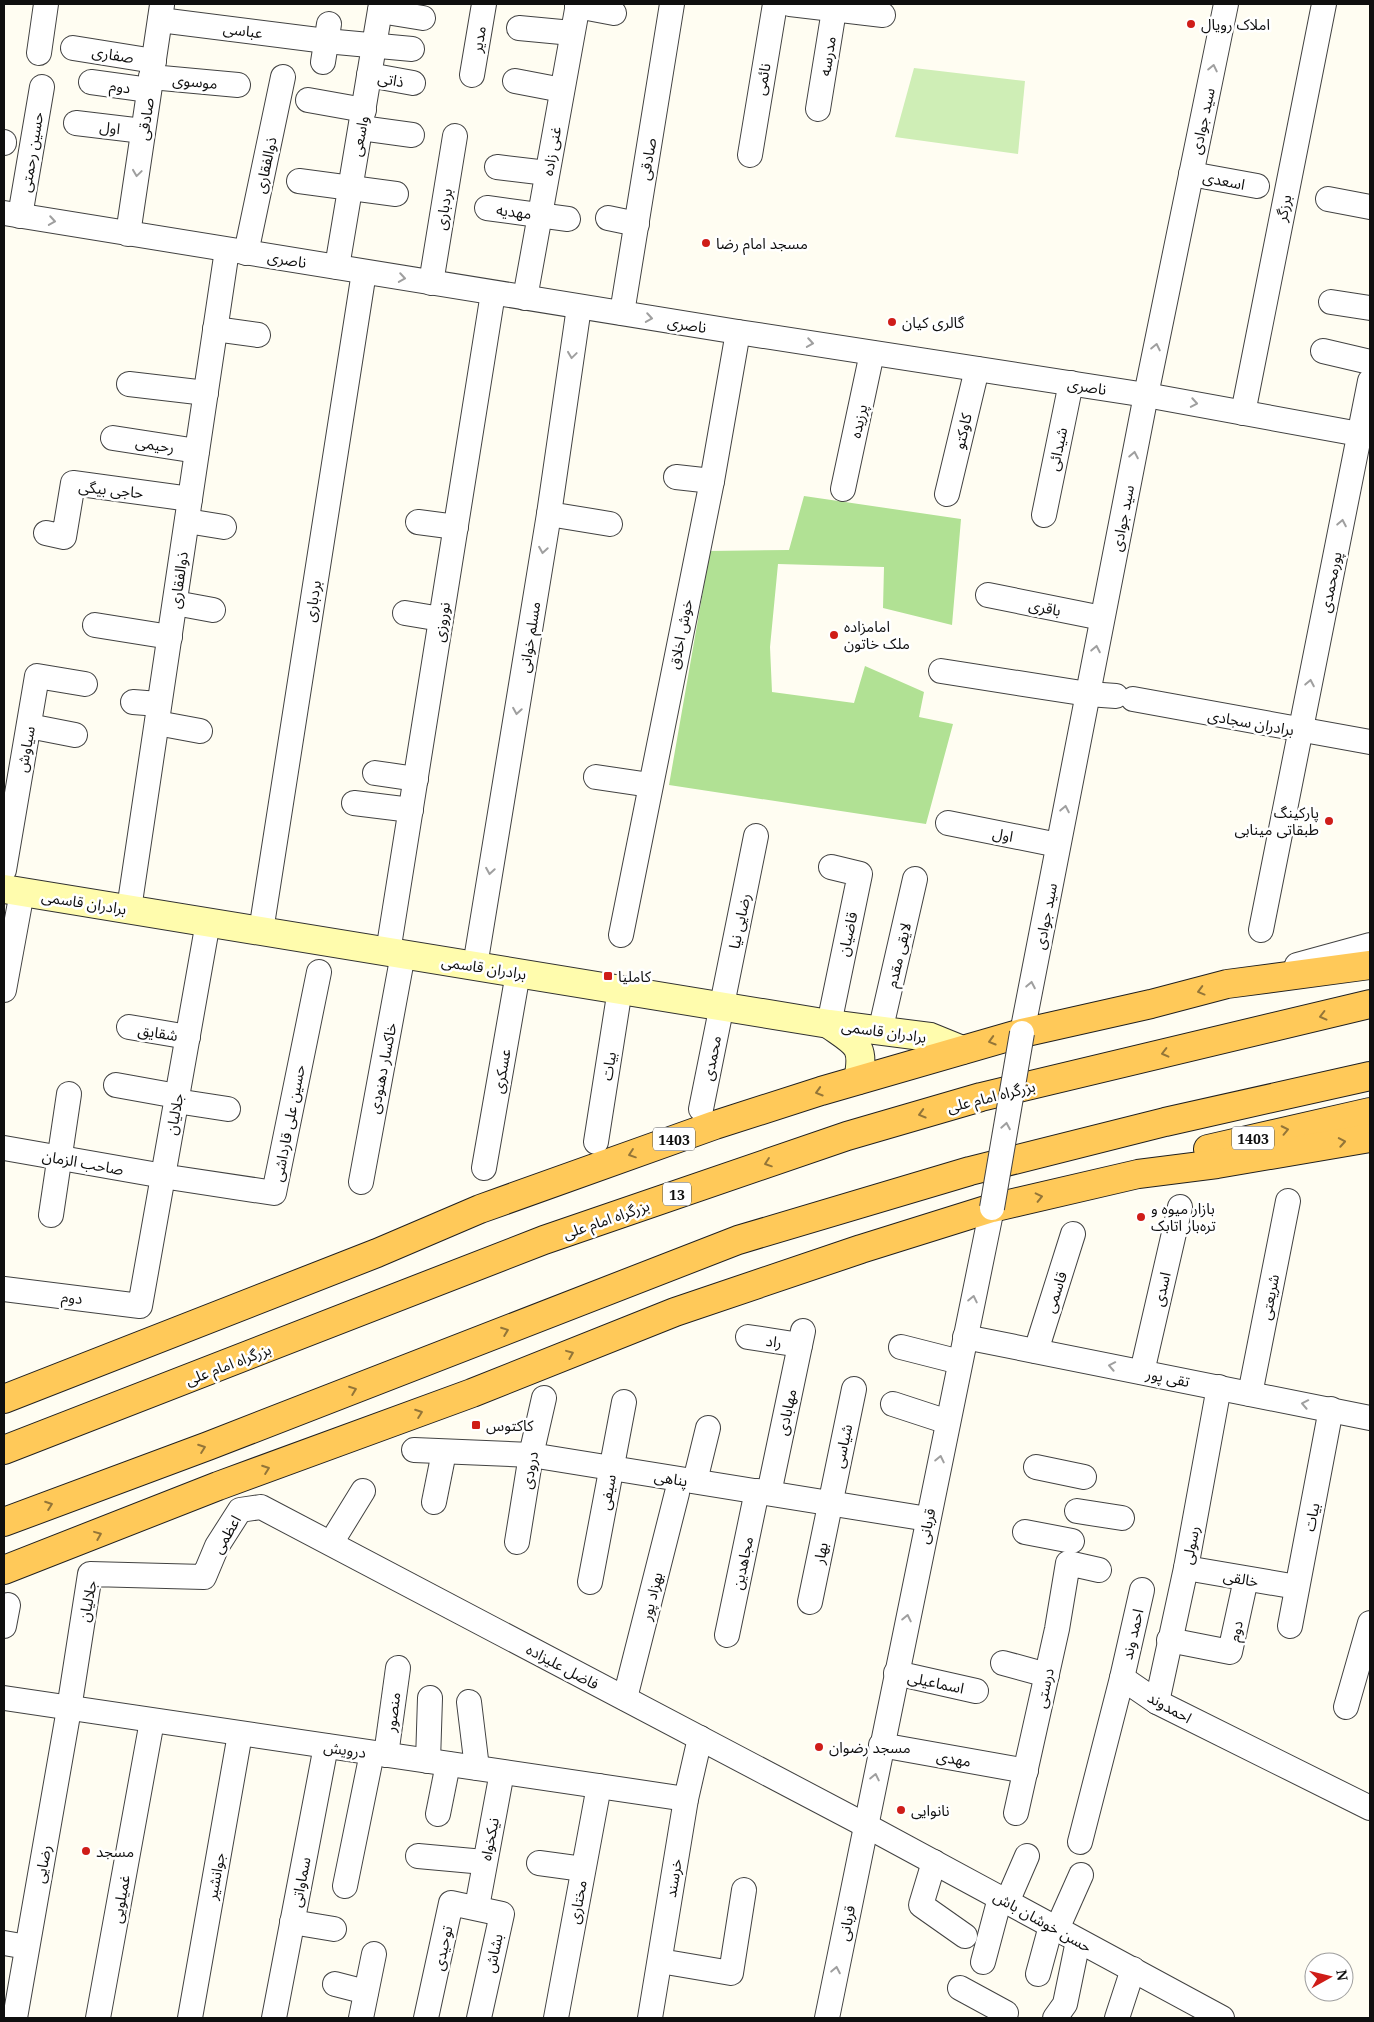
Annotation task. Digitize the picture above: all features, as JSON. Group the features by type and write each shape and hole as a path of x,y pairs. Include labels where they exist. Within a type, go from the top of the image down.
{"highway":[{"name":"1403","path":"4,1399 377,1253 480,1209 715,1125 858,1080 1022,1033 1151,1004 1227,984 1370,965"},
{"name":"بزرگراه امام علی","path":"4,1450 544,1240 847,1136 981,1097 1370,1004"},
{"path":"4,1522 208,1446 738,1240 970,1171 1165,1122 1370,1076"},
{"name":"1403","path":"1138,1174 1216,1146 1370,1112"},
{"path":"4,1570 218,1486 472,1394 675,1312 992,1208 1138,1174 1217,1164 1370,1138"}],"main road":[{"name":"برادران قاسمی","path":"13,890 829,1024 930,1037 962,1050"},
{"path":"829,1024 857,1044 862,1060 858,1080"}],"street":[{"path":"39,53 46,4"},
{"name":"مدیر","path":"472,74 484,4"},
{"name":"صادقی","path":"622,313 672,4"},
{"name":"نائمی","path":"750,155 775,4"},
{"path":"790,4 835,7 883,15"},
{"name":"سید جوادی","path":"1022,1033 1146,394 1226,4"},
{"name":"برزگر","path":"1243,412 1324,4"},
{"path":"577,5 614,13"},
{"name":"غنی زاده","path":"526,298 577,5"},
{"path":"381,7 423,18"},
{"name":"واسعی","path":"337,267 381,7"},
{"name":"مدرسه","path":"818,108 835,7"},
{"name":"صادقی","path":"128,234 161,12"},
{"name":"عباسی","path":"161,12 326,42 374,45"},
{"path":"519,28 572,33"},
{"path":"374,45 412,48"},
{"name":"صفاری","path":"73,48 152,76"},
{"name":"ذاتی","path":"369,75 413,83"},
{"name":"دوم","path":"91,82 152,76"},
{"name":"موسوی","path":"152,76 238,85"},
{"name":"ذوالفقاری","path":"129,909 215,329 283,78"},
{"path":"515,81 562,90"},
{"name":"حسین رحمتی","path":"12,215 42,87"},
{"path":"308,100 412,135"},
{"name":"اول","path":"76,123 144,132"},
{"name":"بردباری","path":"431,283 455,136"},
{"path":"497,167 547,173"},
{"name":"اسعدی","path":"1191,174 1257,186"},
{"path":"299,181 396,194"},
{"path":"1328,199 1370,207"},
{"name":"مهدیه","path":"487,208 568,219"},
{"name":"ناصری","path":"12,215 579,307 1146,394 1365,435"},
{"path":"608,218 636,224"},
{"name":"بردباری","path":"260,931 364,272"},
{"name":"نوروزی","path":"396,953 411,810 493,293"},
{"path":"1331,302 1370,308"},
{"name":"مسلم خوانی","path":"475,966 549,514 579,307"},
{"path":"215,329 258,335"},
{"name":"خوش اخلاق","path":"621,935 712,482 738,332"},
{"path":"1323,351 1370,362"},
{"name":"پرزیده","path":"843,488 872,353"},
{"name":"کاوکتو","path":"947,494 977,369"},
{"name":"پورمحمدی","path":"1261,930 1300,730 1365,435 1370,381"},
{"name":"شیدائی","path":"1044,515 1071,383"},
{"path":"129,384 206,393"},
{"name":"رحیمی","path":"113,438 197,451"},
{"path":"676,478 712,482"},
{"name":"حاجی بیگی","path":"46,533 64,537 73,482 188,510"},
{"path":"188,510 224,527"},
{"path":"549,514 610,524"},
{"path":"418,522 456,527"},
{"name":"باقری","path":"988,595 1102,618"},
{"path":"175,603 213,610"},
{"path":"405,613 441,619"},
{"path":"96,625 170,637"},
{"name":"برادران سجادی","path":"941,671 1125,698 1370,742"},
{"name":"سیاوش","path":"4,870 37,676 86,684"},
{"path":"133,702 200,731"},
{"path":"29,726 75,735"},
{"path":"375,773 416,778"},
{"path":"596,777 650,785"},
{"path":"354,803 411,810"},
{"name":"اول","path":"948,823 1058,845"},
{"name":"رضایی نیا","path":"722,1006 756,836"},
{"name":"قاضیان","path":"829,1024 860,874 831,867"},
{"name":"لایقی مقدم","path":"880,1032 915,879"},
{"path":"4,990 13,890"},
{"name":"جلالیان","path":"140,1306 208,922"},
{"path":"1227,984 1370,945"},
{"name":"خاکسار دهنودی","path":"361,1182 396,953"},
{"name":"حسین علی قارداشی","path":"163,1176 274,1193 319,972"},
{"name":"عسکری","path":"484,1168 518,973"},
{"name":"بیات","path":"596,1142 620,989"},
{"name":"محمدی","path":"701,1109 722,1006"},
{"name":"شقایق","path":"129,1027 188,1037"},
{"name":"قربانی","path":"827,2018 881,1745 992,1208 1022,1033"},
{"path":"116,1085 228,1109"},
{"path":"51,1214 58,1157 69,1094"},
{"name":"صاحب الزمان","path":"4,1148 163,1176"},
{"name":"شریعتی","path":"1250,1394 1288,1201"},
{"name":"اسدی","path":"1142,1372 1180,1207"},
{"name":"قاسمی","path":"1036,1351 1073,1234"},
{"name":"دوم","path":"5,1292 140,1306"},
{"name":"راد","path":"748,1337 801,1338"},
{"name":"تقی پور","path":"965,1337 1370,1418"},
{"name":"مهابادی","path":"763,1492 801,1338"},
{"path":"901,1347 960,1362"},
{"name":"رسولی","path":"1157,1702 1186,1568 1219,1387"},
{"name":"شیاسی","path":"829,1503 854,1389"},
{"name":"درودی","path":"517,1542 531,1455 544,1398"},
{"name":"سیفی","path":"590,1582 624,1402"},
{"path":"892,1404 948,1422"},
{"name":"بیات","path":"1290,1626 1331,1409"},
{"name":"بهزاد پور","path":"625,1698 686,1487 708,1428"},
{"name":"پناهی","path":"414,1450 531,1455 611,1468 686,1487 763,1492 928,1519"},
{"path":"434,1502 444,1452"},
{"path":"1036,1467 1084,1478"},
{"path":"331,1543 363,1491"},
{"name":"مجاهدین","path":"727,1635 763,1492"},
{"name":"بهار","path":"810,1602 829,1503"},
{"name":"فاضل علیزاده","path":"261,1507 865,1825"},
{"name":"اعظمی","path":"204,1577 217,1546 240,1510 261,1507"},
{"path":"1078,1510 1122,1518"},
{"path":"1024,1532 1070,1552 1099,1570"},
{"name":"درستی","path":"1016,1813 1070,1552"},
{"name":"خالقی","path":"1186,1568 1297,1587"},
{"name":"جلالیان","path":"69,1709 90,1574 204,1577"},
{"name":"دوم","path":"1170,1640 1230,1652 1246,1578"},
{"name":"احمد وند","path":"1122,1678 1142,1590"},
{"path":"1346,1707 1362,1682 1370,1623"},
{"path":"1003,1663 1046,1675"},
{"name":"منصور","path":"345,1886 379,1754 398,1668"},
{"name":"اسماعیلی","path":"896,1673 976,1690"},
{"path":"1080,1842 1122,1678"},
{"name":"احمدوند","path":"1122,1678 1157,1702 1370,1808"},
{"name":"درویش","path":"4,1698 686,1799"},
{"path":"430,1698 438,1763 438,1814"},
{"path":"469,1702 477,1768"},
{"name":"رضایی","path":"15,2018 69,1709"},
{"name":"غمیلویی","path":"98,2018 152,1721"},
{"name":"جوانشیر","path":"190,2018 240,1734"},
{"name":"خرسند","path":"650,2018 686,1799 700,1738"},
{"name":"مهدی","path":"881,1745 1026,1771"},
{"name":"سماواتی","path":"274,2018 326,1746"},
{"name":"نیکخواه","path":"477,1907 502,1772"},
{"name":"مختاری","path":"556,2018 599,1786"},
{"name":"حسن خوشان باش","path":"865,1825 1222,2018"},
{"path":"418,1856 484,1862"},
{"path":"983,1962 1004,1900 1027,1856"},
{"path":"934,1862 921,1905 965,1936"},
{"path":"539,1864 583,1869"},
{"path":"1038,1974 1054,1928 1081,1875"},
{"path":"660,1960 731,1973 744,1890"},
{"name":"توحیدی","path":"426,2018 451,1903 477,1907"},
{"name":"بشاش","path":"477,1907 502,1914 479,2018"},
{"path":"292,1922 334,1929"},
{"path":"1055,2018 1065,2004 1078,1941"},
{"path":"4,1943 27,1947"},
{"path":"360,2018 374,1954"},
{"path":"1099,2018 1102,2014 1116,2018 1133,1969"},
{"path":"335,1984 366,1992"},
{"path":"960,1988 1006,2013 1003,2018"}],"green space":[{"path":"914,68 1025,81 1018,154 895,137"},
{"path":"804,496 961,519 952,625 883,608 884,567 778,564 770,647 772,692 854,703 865,666 924,692 919,717 953,724 926,824 669,785 710,551 789,550"}],"place":[{"name":"املاک رویال","path":"1191,24"},
{"name":"مسجد امام رضا","path":"706,243"},
{"name":"گالری کیان","path":"892,322"},
{"name":"امامزاده ملک خاتون","path":"834,635"},
{"name":"پارکینگ طبقاتی مینابی","path":"1329,821"},
{"name":"کاملیا","path":"608,976"},
{"name":"بازار میوه و تره‌بار اتابک","path":"1141,1217"},
{"name":"کاکتوس","path":"476,1425"},
{"name":"مسجد رضوان","path":"819,1747"},
{"name":"نانوایی","path":"901,1810"},
{"name":"مسجد","path":"86,1851"}]}
